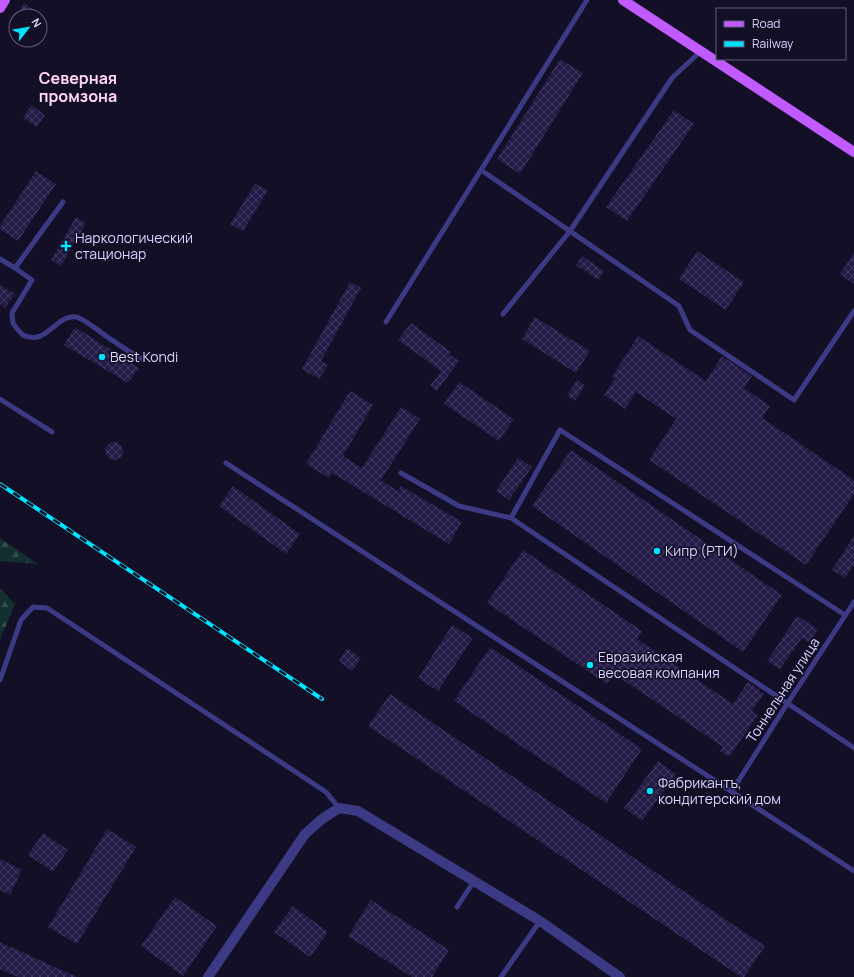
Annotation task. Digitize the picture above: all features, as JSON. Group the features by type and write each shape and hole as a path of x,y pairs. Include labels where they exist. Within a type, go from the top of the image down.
{"main road":[{"path":"0,8 5,0"},
{"path":"623,0 854,152"}],"street":[{"path":"208,977 305,834 322,819 339,808 358,811 540,921 620,977"}],"lane":[{"path":"386,322 587,0"},
{"path":"503,314 570,231 672,78 701,51"},
{"path":"481,170 680,306 690,330 794,400 854,312"},
{"path":"15,268 62,202"},
{"path":"0,259 32,280 12,313 13,323 23,334 32,337 44,335 62,320 76,317 144,360"},
{"path":"0,399 52,432"},
{"path":"512,518 560,430 846,615"},
{"path":"226,463 854,871"},
{"path":"401,473 459,506 512,518 854,748"},
{"name":"Тоннельная улица","path":"732,792 787,704 854,602"},
{"path":"0,680 21,620 33,607 47,608 326,792 339,808"},
{"path":"457,907 474,881"},
{"path":"501,977 540,921"}],"green space":[{"path":"0,538 38,564 0,561"},
{"path":"0,588 15,604 0,640"}],"building":[{"path":"24,3 31,8 21,8"},
{"path":"560,59 583,73 520,174 497,159"},
{"path":"31,105 45,115 37,127 23,118"},
{"path":"674,110 694,124 627,221 606,207"},
{"path":"36,171 56,184 18,241 0,229 0,226"},
{"path":"255,184 268,190 243,231 230,224"},
{"path":"76,217 86,223 61,266 51,260"},
{"path":"697,251 744,282 726,310 679,279"},
{"path":"854,253 854,284 840,274"},
{"path":"582,256 604,271 598,280 576,265"},
{"path":"350,282 361,288 321,361 328,365 319,379 302,369"},
{"path":"0,285 15,294 5,308 0,304"},
{"path":"535,317 590,351 576,373 522,339"},
{"path":"411,323 451,352 449,354 459,361 437,391 430,386 441,371 398,340"},
{"name":"Best Kondi","path":"75,327 139,368 128,383 64,345"},
{"path":"638,336 706,381 722,356 752,376 744,388 770,406 762,418 854,480 854,494 806,565 649,460 676,419 636,392 625,409 604,395 615,378 612,377"},
{"path":"577,380 585,385 575,401 567,396"},
{"path":"459,382 514,419 499,441 444,404"},
{"path":"350,391 373,405 343,456 362,468 401,407 420,419 381,480 398,491 401,486 462,522 449,544 332,473 329,478 306,464"},
{"path":"114,442 120,445 123,451 120,457 114,460 108,457 105,451 108,445"},
{"name":"Кипр (РТИ)","path":"571,450 782,595 743,652 532,506"},
{"path":"518,458 532,467 509,500 496,491"},
{"path":"233,486 300,534 286,554 219,506"},
{"path":"854,536 854,565 845,578 832,570"},
{"path":"523,550 642,631 637,639 733,704 748,682 764,694 752,711 758,715 729,757 720,751 723,747 614,674 607,684 487,603"},
{"path":"797,616 818,629 809,642 802,638 780,669 767,661"},
{"path":"452,625 473,638 438,691 418,678"},
{"path":"490,647 642,749 606,803 454,701"},
{"path":"347,648 361,658 352,671 339,661"},
{"path":"390,694 765,946 744,977 741,977 368,726"},
{"name":"Фабрикантъ, кондитерский дом","path":"658,761 676,774 642,821 624,808"},
{"path":"107,829 136,847 77,944 48,927"},
{"path":"43,833 68,850 53,872 28,855"},
{"path":"0,859 22,870 10,895 0,890"},
{"path":"175,897 217,926 183,976 141,946"},
{"path":"371,900 449,950 432,977 412,977 348,936"},
{"path":"293,906 328,932 310,957 274,932"},
{"path":"0,942 77,977 18,977 0,969"}],"railway":[{"path":"0,484 322,699"}],"place":[{"name":"Наркологический стационар","path":"66,246"},
{"name":"Best Kondi","path":"102,357"},
{"name":"Кипр (РТИ)","path":"657,551"},
{"name":"Евразийская весовая компания","path":"590,665"},
{"name":"Фабрикантъ, кондитерский дом","path":"650,791"}],"district":[{"name":"Северная промзона","path":"78,87"}]}
